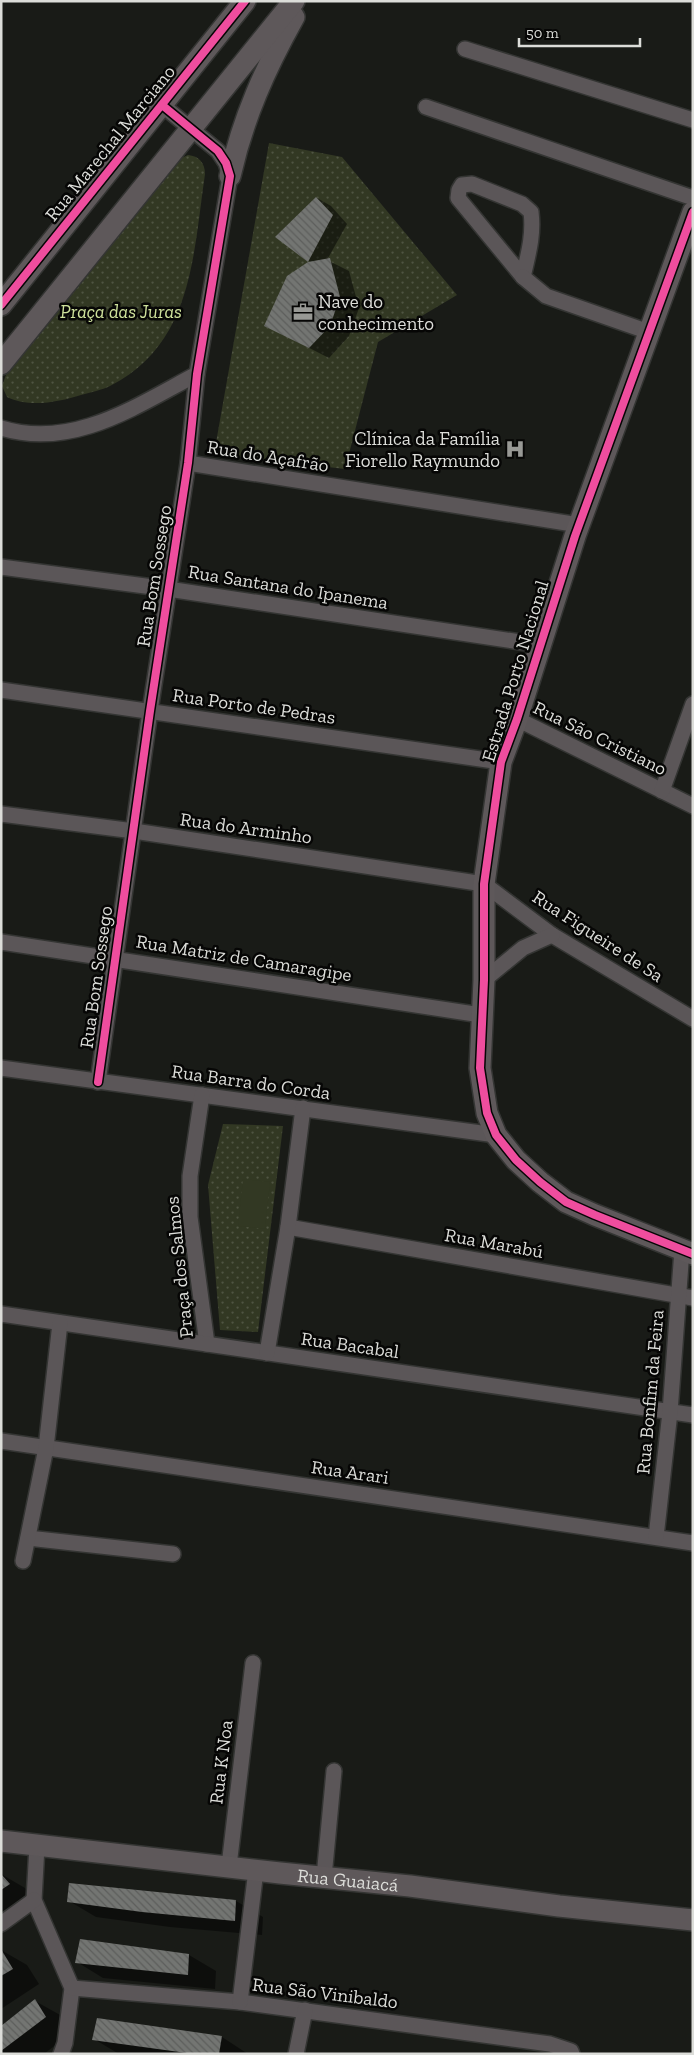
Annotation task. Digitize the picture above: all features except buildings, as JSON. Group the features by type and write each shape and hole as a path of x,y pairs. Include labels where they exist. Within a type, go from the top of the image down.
{"street":[{"name":"Rua Marechal Marciano","path":"1,305 245,1"},
{"path":"1,364 294,1"},
{"path":"230,176 242,130 253,98 274,52 302,1"},
{"path":"465,49 693,120"},
{"path":"162,105 218,151 226,163 230,176"},
{"path":"426,107 693,198"},
{"name":"Rua Bom Sossego","path":"98,1082 150,711 188,463 197,374 230,176"},
{"path":"523,277 531,246 531,212 522,204 472,184 462,185 458,198 523,277 546,296 649,332"},
{"name":"Estrada Porto Nacional","path":"687,1252 595,1216 566,1202 540,1182 522,1165 496,1135 487,1113 480,1068 484,980 484,884 501,762 518,719 579,525 693,212"},
{"path":"1,428 36,434 75,431 121,414 197,374"},
{"name":"Rua do Açafrão","path":"188,463 579,525"},
{"name":"Rua Santana do Ipanema","path":"1,567 168,589 540,645"},
{"name":"Rua Porto de Pedras","path":"1,690 501,762"},
{"path":"662,791 693,704"},
{"name":"Rua São Cristiano","path":"518,719 693,806"},
{"name":"Rua do Arminho","path":"1,814 134,831 484,884"},
{"name":"Rua Figueire de Sa","path":"484,884 552,935 693,1019"},
{"path":"484,980 522,948 552,935"},
{"name":"Rua Matriz de Camaragipe","path":"1,942 481,1015"},
{"name":"Rua Barra do Corda","path":"1,1068 496,1135"},
{"name":"Praça dos Salmos","path":"202,1096 190,1176 190,1218 207,1344"},
{"path":"267,1353 288,1227 303,1108"},
{"name":"Rua Marabú","path":"288,1227 686,1297"},
{"name":"Rua Bonfim da Feira","path":"656,1537 670,1412 686,1297 687,1252"},
{"name":"Rua Bacabal","path":"1,1314 693,1415"},
{"path":"23,1561 46,1448 60,1323"},
{"name":"Rua Arari","path":"1,1441 693,1543"},
{"path":"28,1538 173,1554"},
{"name":"Rua K Noa","path":"229,1866 253,1663"},
{"path":"324,1877 334,1771"},
{"name":"Rua Guaiacá","path":"1,1841 410,1886 558,1906 693,1920"},
{"path":"37,1846 34,1900 72,1988 65,2043 61,2054"},
{"path":"240,2002 256,1870"},
{"path":"1,1924 34,1900"},
{"name":"Rua São Vinibaldo","path":"72,1988 240,2002 305,2010 550,2044 572,2052"},
{"path":"296,2054 305,2010"}],"green space":[{"path":"269,143 342,157 457,295 378,342 345,469 214,454"},
{"name":"Praça das Juras","path":"188,155 203,163 205,170 197,235 192,266 184,295 173,322 158,347 137,368 104,389 44,403 25,402 7,397 2,386 7,372 179,159"},
{"path":"223,1124 283,1126 258,1332 220,1330 208,1185"},
{"path":"243,1179 270,1182 265,1229 238,1226"}],"cycle path":[{"path":"1,305 245,1"},
{"path":"98,1082 150,711 188,463 197,374 230,176 226,163 218,151 162,105"},
{"path":"693,212 575,536 517,719 501,762 484,884 484,980 480,1068 487,1113 496,1135 516,1160 540,1182 566,1202 693,1254"}],"place":[{"name":"Nave do conhecimento","path":"303,312"},
{"name":"Clínica da Família Fiorello Raymundo","path":"515,449"}]}
